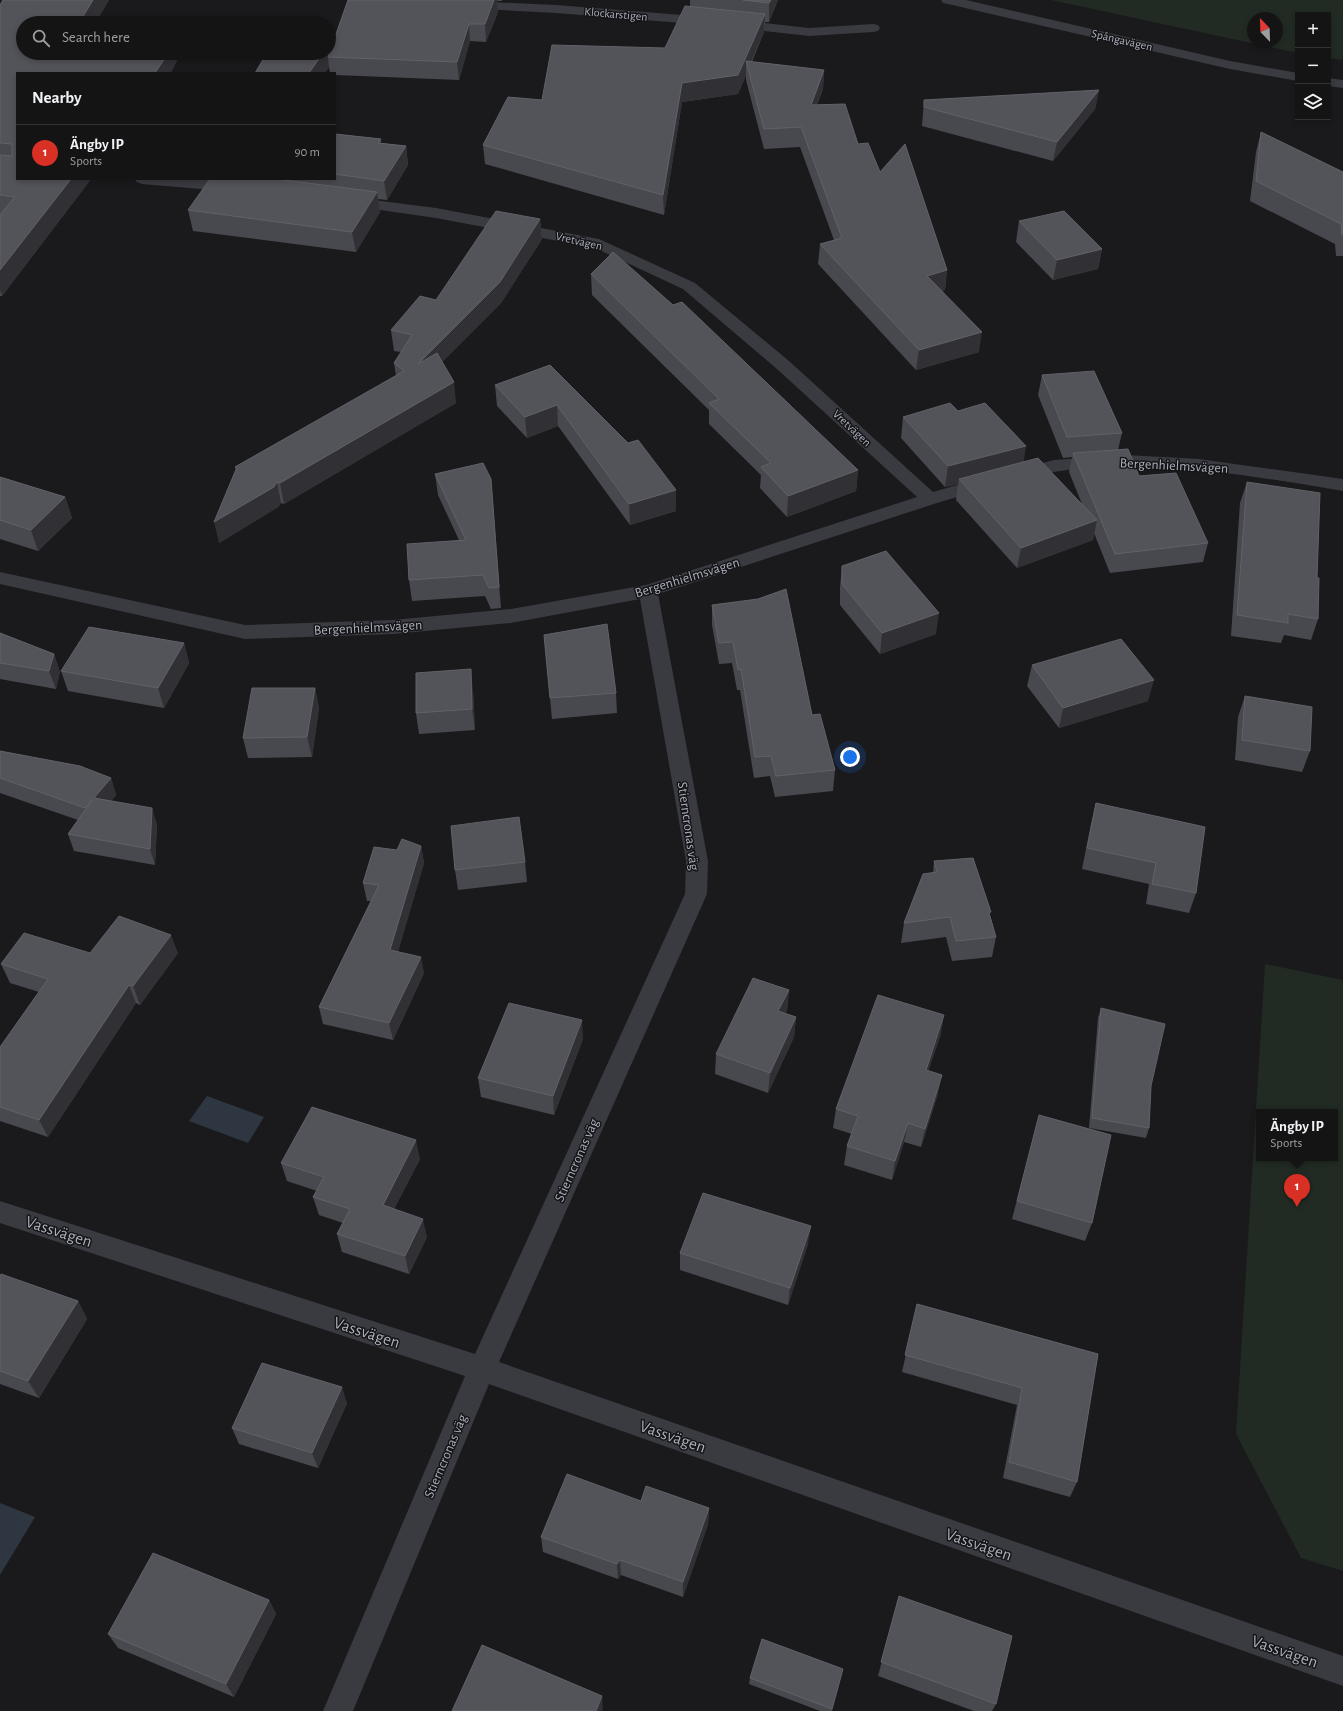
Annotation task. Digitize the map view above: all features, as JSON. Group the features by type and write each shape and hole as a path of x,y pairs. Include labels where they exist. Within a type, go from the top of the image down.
{"street":[{"name":"Spångavägen","path":"948,0 1230,65 1295,76"},
{"name":"Klockarstigen","path":"454,4 556,9 720,22 809,32 873,28"},
{"path":"1331,82 1343,84"},
{"path":"153,180 255,189"},
{"name":"Vretvägen","path":"332,199 436,213 599,244 689,286 783,365 930,499"},
{"name":"Bergenhielmsvägen","path":"0,578 244,632 393,627 511,616 648,591 930,499 973,486 1054,466 1134,460 1219,466 1343,485"},
{"name":"Stierncronas väg","path":"338,1710 482,1369 696,894 697,861 648,591"},
{"name":"Vassvägen","path":"0,1212 482,1369 1343,1671"}],"shaded area":[{"path":"1051,0 1343,0 1342,60 1331,58 1331,12 1295,12 1295,52 1275,48 1283,48 1283,12 1247,12 1247,42"},
{"path":"1265,964 1343,980 1343,1571 1301,1558 1236,1434 1256,1110 1256,1161 1338,1161 1338,1109 1256,1109"},
{"path":"207,1096 264,1117 248,1143 189,1121"},
{"path":"0,1503 35,1517 0,1575"}],"building":[{"path":"3,0 93,0 83,16 16,16 16,60 164,60 156,72 16,72 16,180 70,180 0,270 0,215 15,197 0,195 0,155 12,156 12,144 0,143 0,5"},
{"path":"348,0 494,0 485,24 469,24 457,62 336,57 336,34"},
{"path":"743,0 771,0 769,3"},
{"path":"685,6 765,14 738,75 682,83 663,195 483,145 508,97 542,100 552,45 665,48"},
{"path":"263,60 318,60 310,72 256,72"},
{"path":"746,61 824,70 811,105 845,104 858,144 868,143 880,172 905,144 947,270 927,276 982,332 919,350 820,244 842,238 801,127 764,129"},
{"path":"1099,90 1057,142 924,107 924,100"},
{"path":"1261,132 1343,172 1343,235 1341,224 1256,181"},
{"path":"336,134 381,139 378,143 406,146 384,181 336,174"},
{"path":"209,180 284,180 377,192 352,232 188,210"},
{"path":"496,211 540,219 500,282 418,364 437,353 454,382 280,483 277,482 274,487 214,522 237,467 235,467 404,371 394,363 412,335 391,330 420,296 436,300"},
{"path":"1064,211 1102,249 1057,260 1019,221"},
{"path":"613,252 673,305 682,302 858,470 788,496 761,467 771,463 709,403 719,399 591,274"},
{"path":"550,365 628,443 638,440 676,490 629,504 557,405 525,417 495,385"},
{"path":"1094,371 1122,433 1067,437 1042,375"},
{"path":"950,403 958,411 985,403 1026,446 948,466 903,417"},
{"path":"1128,449 1139,476 1176,473 1208,543 1115,554 1073,453"},
{"path":"1038,458 1097,520 1021,548 959,479"},
{"path":"483,463 491,479 499,587 489,588 483,575 409,580 407,544 466,540 435,474"},
{"path":"0,477 65,497 31,530 0,520"},
{"path":"1247,482 1320,493 1317,578 1319,578 1318,619 1288,614 1288,623 1237,615"},
{"path":"886,551 939,613 882,633 842,584 842,566"},
{"path":"786,589 812,715 820,714 835,770 776,776 771,756 755,757 741,669 738,670 733,642 719,643 712,605 758,599"},
{"path":"607,624 616,693 550,698 544,635"},
{"path":"89,627 184,643 158,688 61,671"},
{"path":"0,633 54,654 49,671 0,663"},
{"path":"1121,639 1154,680 1063,708 1032,665"},
{"path":"471,669 472,709 416,713 416,673"},
{"path":"252,688 315,688 307,737 243,738"},
{"path":"1245,696 1312,707 1310,751 1242,740"},
{"path":"0,751 80,766 111,778 94,798 152,808 150,849 68,834 93,799 85,808 0,778"},
{"path":"1096,803 1205,827 1196,893 1152,884 1156,863 1087,848"},
{"path":"519,817 525,862 455,870 451,826"},
{"path":"402,839 421,846 390,950 421,957 389,1023 319,1007 379,885 363,883 374,847 397,850"},
{"path":"973,858 991,912 989,913 996,937 956,941 950,917 904,923 923,874 937,872 934,861"},
{"path":"119,916 171,935 133,986 129,985 39,1120 0,1107 0,1047 48,979 1,964 24,933 90,953"},
{"path":"753,978 789,990 778,1011 796,1017 770,1073 716,1054"},
{"path":"878,995 944,1015 926,1070 942,1075 925,1129 908,1123 895,1161 847,1146 858,1116 836,1109"},
{"path":"509,1003 582,1020 553,1096 478,1078"},
{"path":"1101,1008 1165,1024 1151,1086 1149,1128 1092,1118"},
{"path":"312,1107 416,1140 383,1205 423,1219 405,1256 337,1234 350,1209 313,1197 324,1177 281,1163"},
{"path":"1039,1115 1111,1135 1092,1223 1017,1201"},
{"path":"703,1193 811,1226 790,1288 680,1253"},
{"path":"1,1274 78,1301 28,1381 0,1371"},
{"path":"917,1304 1098,1354 1077,1482 1009,1462 1022,1388 905,1355"},
{"path":"262,1363 342,1387 312,1453 232,1428"},
{"path":"567,1474 641,1501 646,1486 709,1508 683,1582 620,1560 617,1564 541,1537"},
{"path":"153,1553 269,1600 226,1684 108,1634"},
{"path":"899,1596 1012,1636 996,1704 881,1662"},
{"path":"762,1639 843,1669 832,1709 750,1678"},
{"path":"482,1645 602,1696 596,1711 452,1711"}],"place":[{"name":"Ängby IP","path":"1297,1207"}]}
